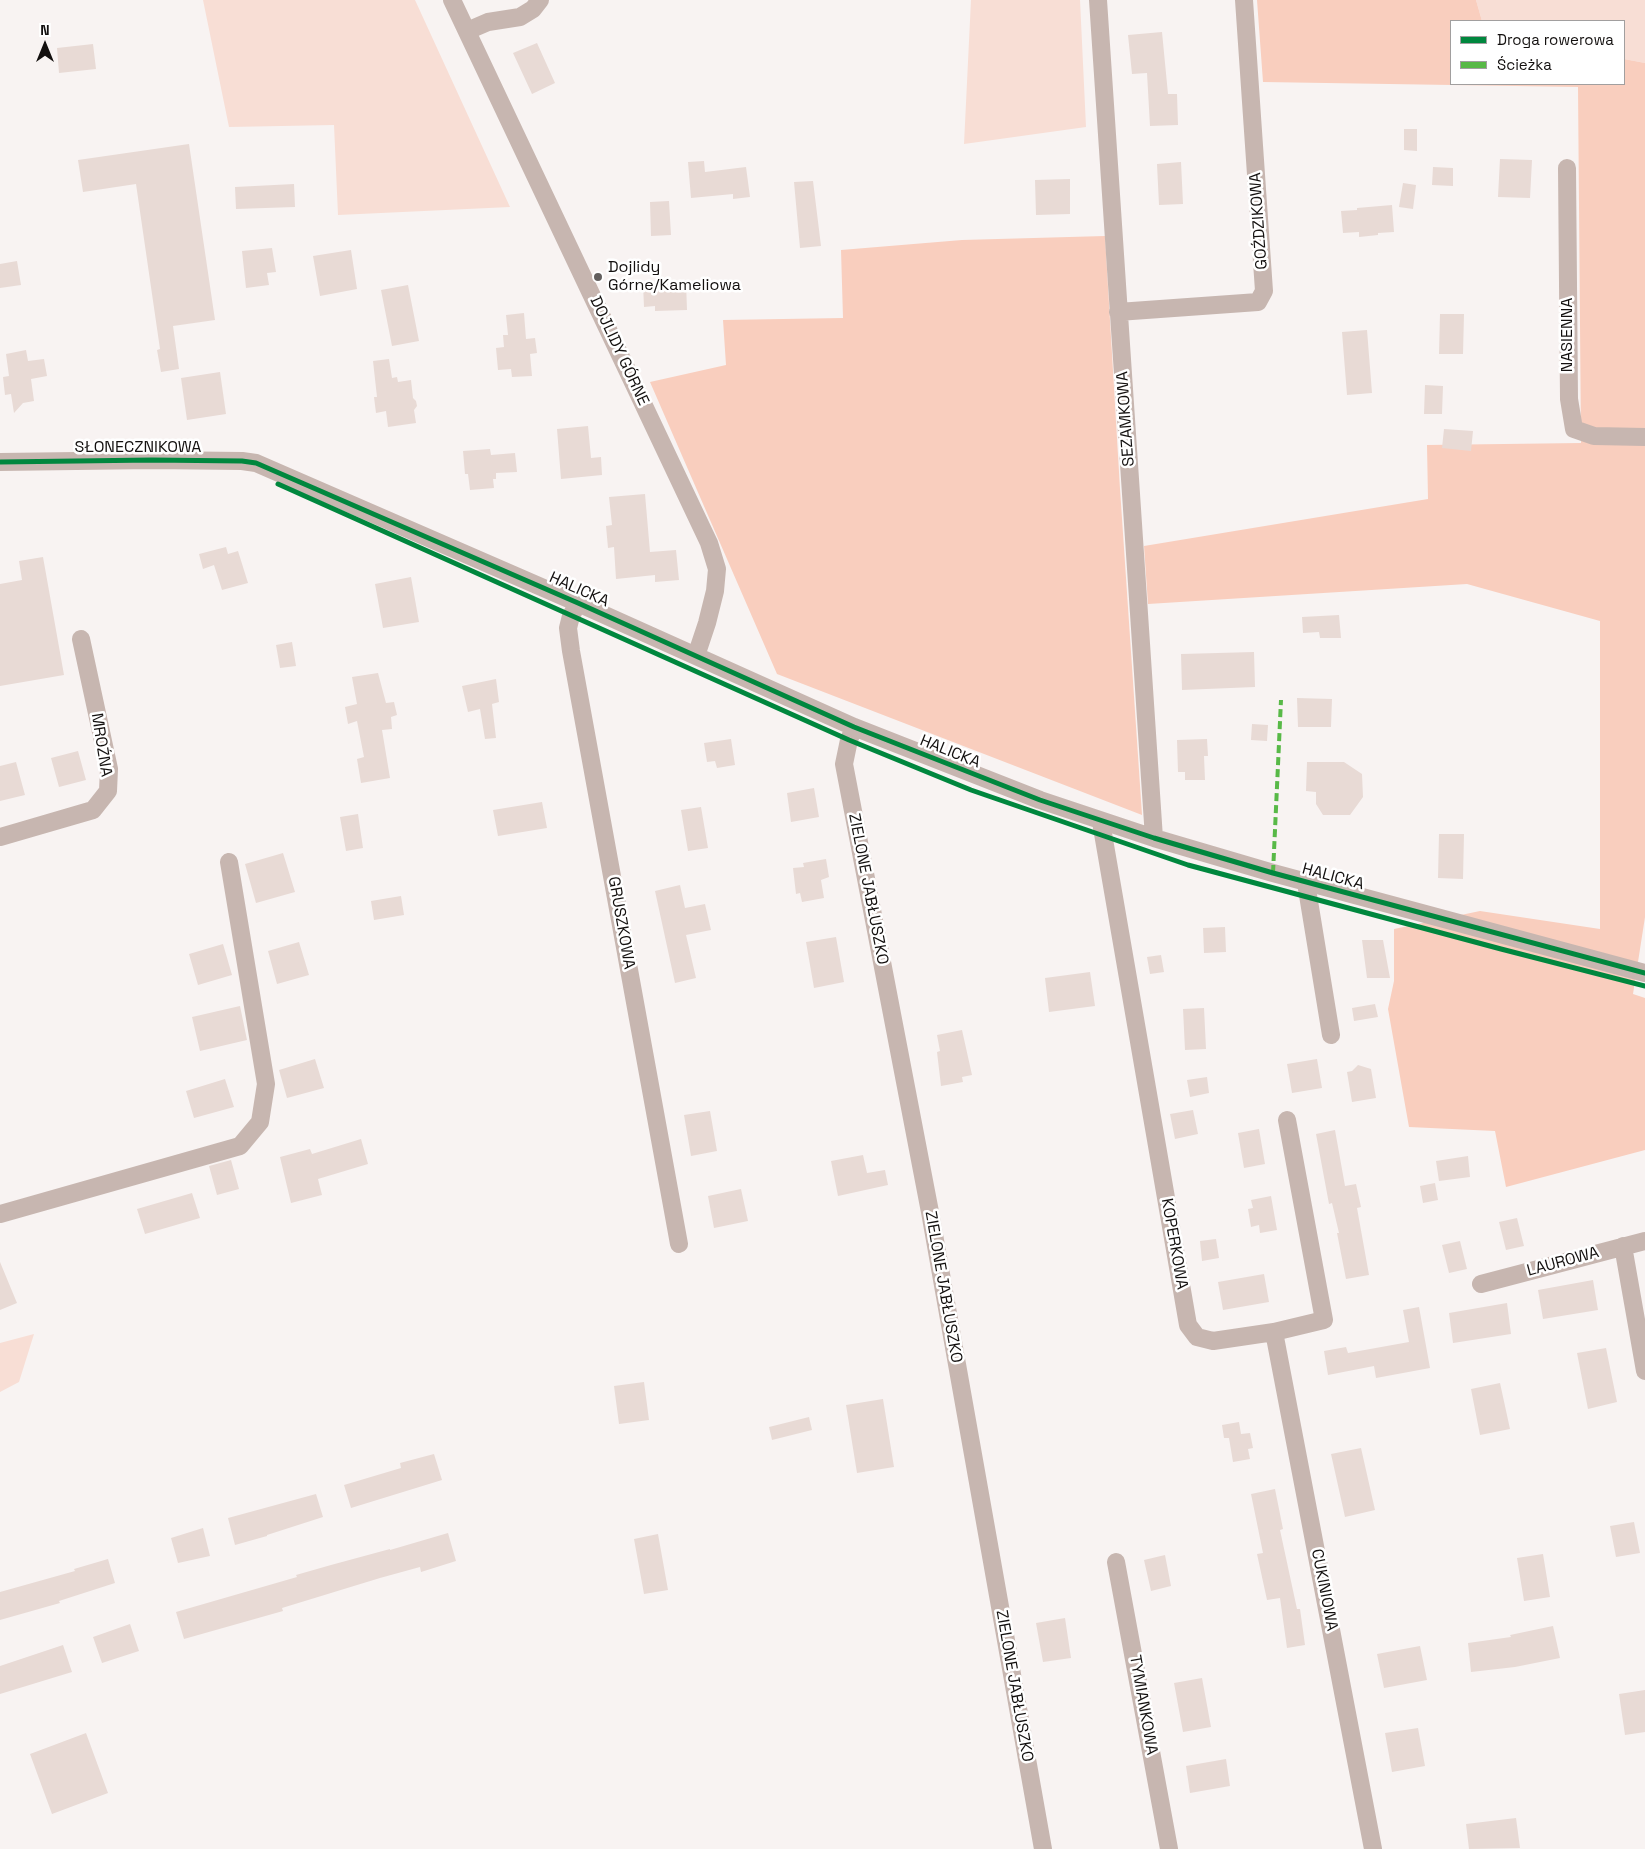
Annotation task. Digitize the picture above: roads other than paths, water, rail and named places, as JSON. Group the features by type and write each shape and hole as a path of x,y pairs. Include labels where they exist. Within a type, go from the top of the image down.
{"street":[{"name":"DOJLIDY GÓRNE","path":"452,0 709,542 716,570 715,591 696,656"},
{"path":"467,31 488,22 520,17 533,9 540,0"},
{"name":"SEZAMKOWA","path":"1098,0 1154,838"},
{"name":"GOŹDZIKOWA","path":"1118,312 1258,302 1264,291 1244,0"},
{"name":"NASIENNA","path":"1567,168 1569,399 1574,429 1594,436 1645,437"},
{"name":"SŁONECZNIKOWA","path":"0,462 90,460 242,461 256,463 275,471"},
{"name":"HALICKA","path":"275,471 578,603 854,727 972,774 1101,822 1306,882 1645,973"},
{"name":"GRUSZKOWA","path":"578,603 571,616 568,628 571,650 680,1244"},
{"name":"MROŹNA","path":"0,838 93,810 108,791 109,769 81,639"},
{"name":"ZIELONE JABŁUSZKO","path":"854,727 844,764 930,1212 1043,1849"},
{"name":"KOPERKOWA","path":"1101,822 1188,1325 1196,1337 1213,1341 1274,1332 1324,1320 1287,1120"},
{"path":"0,1214 240,1146 260,1122 266,1084 229,862"},
{"path":"1306,882 1331,1035"},
{"name":"LAUROWA","path":"1480,1284 1645,1241"},
{"path":"1623,1246 1645,1371"},
{"name":"CUKINIOWA","path":"1274,1332 1373,1849"},
{"name":"TYMIANKOWA","path":"1116,1562 1169,1849"}],"place":[{"name":"Dojlidy Górne/Kameliowa","path":"598,277"}]}
